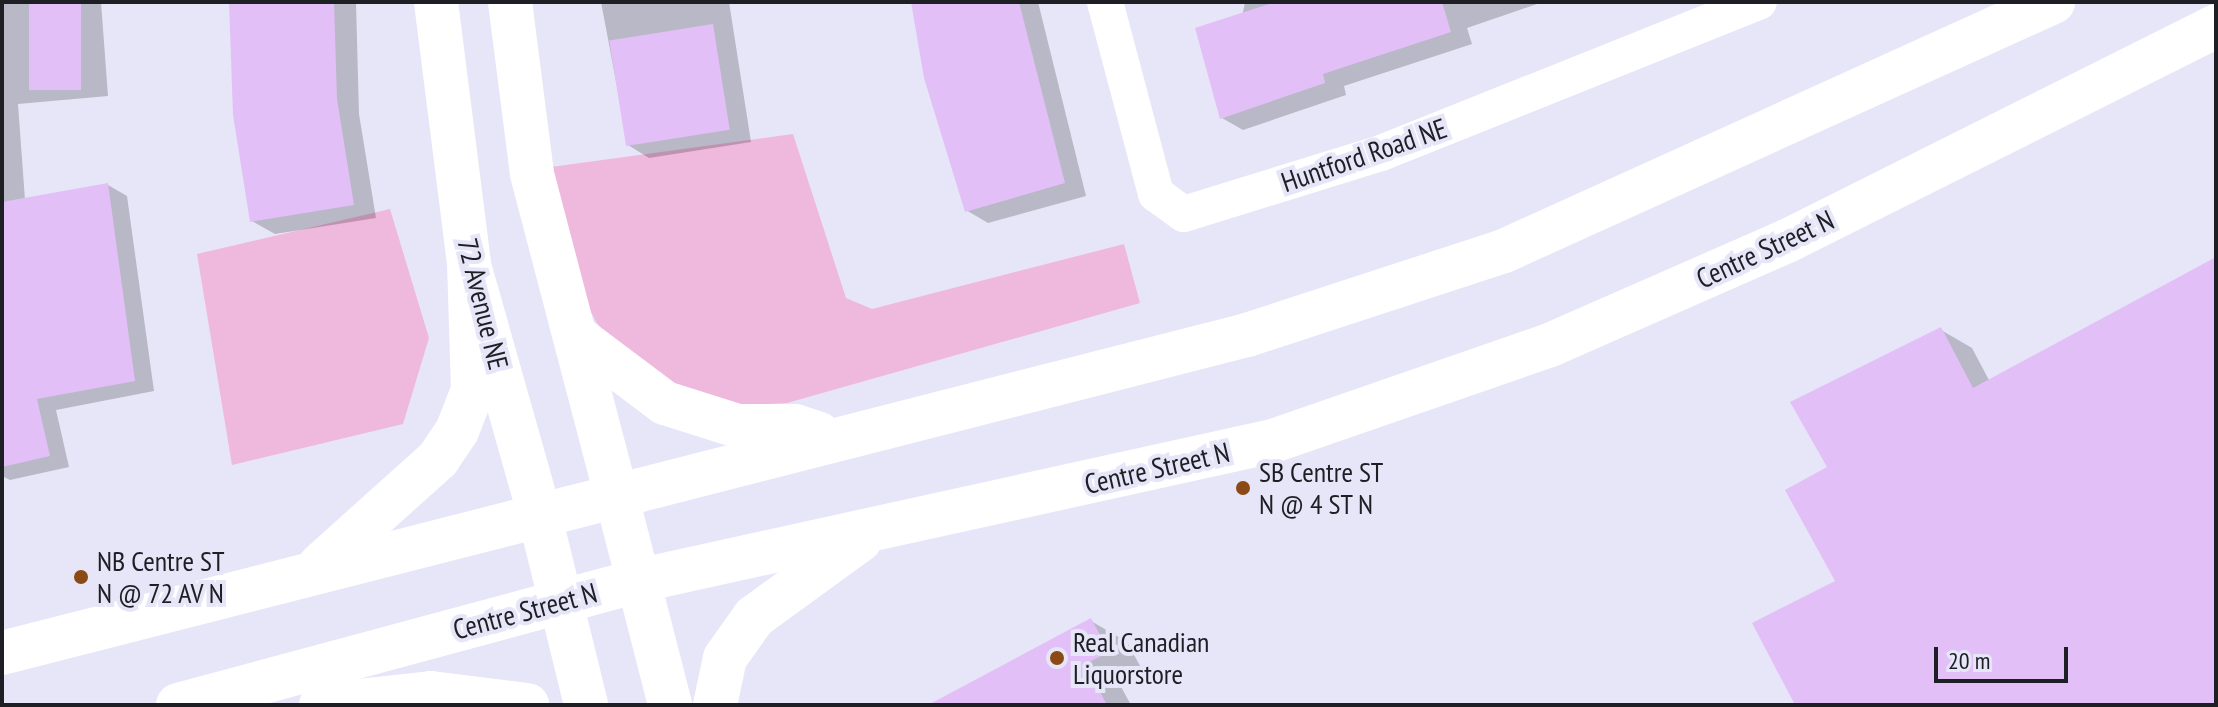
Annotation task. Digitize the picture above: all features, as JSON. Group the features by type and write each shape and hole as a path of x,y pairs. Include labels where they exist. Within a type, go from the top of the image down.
{"main road":[{"name":"72 Avenue NE","path":"436,2 469,265 539,513 586,705"},
{"path":"510,2 532,174 577,337 670,705"},
{"path":"2,653 316,569 1247,335 1504,251 2053,2"},
{"name":"Centre Street N","path":"178,705 637,581 868,534 1273,441 1550,345 1787,241 2216,26"},
{"path":"316,569 438,459 457,431 473,390 469,265"},
{"path":"577,337 665,403 738,426 795,426 832,439"},
{"path":"715,705 725,658 754,617 868,534"},
{"path":"321,705 431,693 527,705"}],"street":[{"name":"Huntford Road NE","path":"1105,2 1156,194 1184,214 1381,153 1759,2"}],"shaded area":[{"path":"793,134 846,298 872,309 1124,244 1140,303 787,403 736,406 692,397 632,366 596,322 573,276 551,167"},
{"path":"390,209 429,338 403,424 232,465 197,254"}],"building":[{"path":"29,2 81,2 81,90 29,90"},
{"path":"229,2 334,2 337,99 354,205 250,222 233,115"},
{"path":"911,2 1019,2 1065,183 965,212 924,78"},
{"path":"1275,2 1442,2 1451,32 1323,74 1325,83 1220,119 1195,28"},
{"path":"713,24 730,130 626,146 609,40"},
{"path":"108,183 135,381 37,399 50,456 2,467 2,202"},
{"path":"2216,257 2216,705 1795,705 1752,623 1835,581 1785,490 1827,467 1790,402 1941,327 1973,388"},
{"name":"Real Canadian Liquorstore","path":"1091,618 1109,652 1085,664 1107,705 928,705"}],"place":[{"name":"SB Centre ST N @ 4 ST N","path":"1243,488"},
{"name":"NB Centre ST N @ 72 AV N","path":"81,577"},
{"name":"Real Canadian Liquorstore","path":"1057,658"}]}
